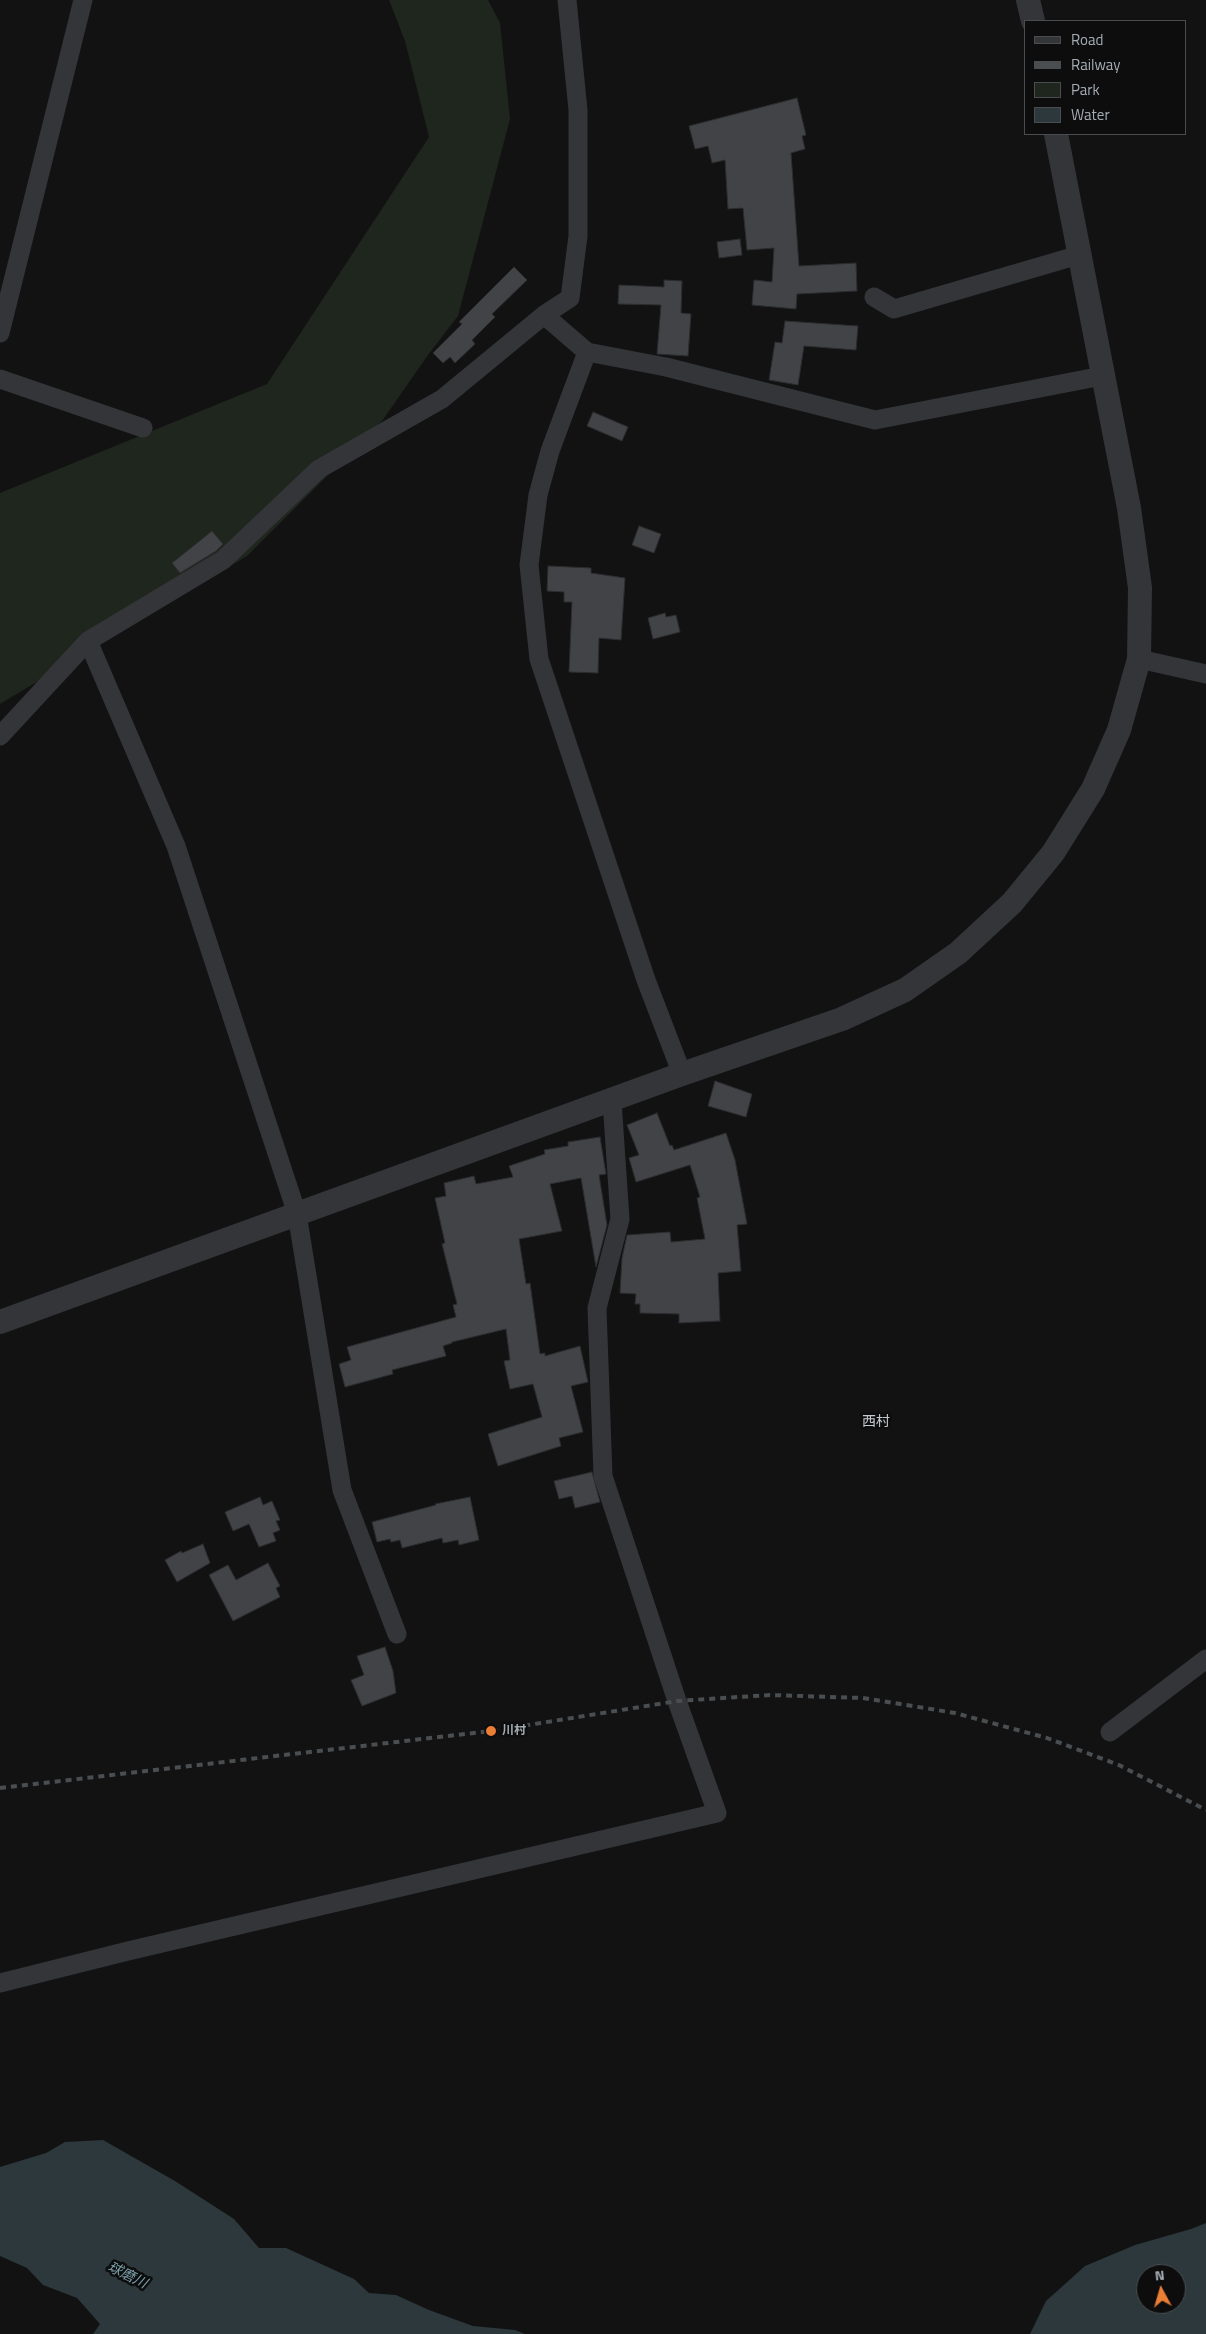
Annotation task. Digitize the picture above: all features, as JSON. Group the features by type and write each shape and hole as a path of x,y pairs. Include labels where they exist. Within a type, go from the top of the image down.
{"street":[{"path":"0,333 83,0"},
{"path":"0,736 88,641 223,560 319,469 442,399 544,315 570,298 578,236 578,110 567,0"},
{"path":"1028,0 1033,20"},
{"path":"0,1322 682,1074 842,1019 905,990 958,953 1018,896 1053,853 1093,789 1119,730 1139,659 1140,588 1129,508 1056,135"},
{"path":"874,297 894,309 1079,255"},
{"path":"544,315 587,352 666,367 875,420 1102,376"},
{"path":"587,352 550,451 538,495 529,565 539,659 646,980 682,1074"},
{"path":"0,380 143,428"},
{"path":"88,641 176,846 297,1214 342,1490 397,1634"},
{"path":"1139,659 1206,674"},
{"path":"0,1984 128,1951 717,1813 677,1701 603,1476 597,1308 620,1219 612,1101"},
{"path":"1110,1732 1206,1659"}],"green space":[{"path":"389,0 488,0 500,23 510,119 458,316 382,421 247,556 0,704 0,493 267,384 429,137 405,41"}],"water":[{"name":"球磨川","path":"103,2140 175,2181 234,2219 259,2248 286,2248 354,2279 369,2293 396,2295 429,2310 473,2326 515,2330 525,2334 93,2334 100,2324 77,2298 43,2285 27,2268 0,2256 0,2167 46,2153 65,2142"},
{"path":"1206,2223 1206,2334 1030,2334 1046,2301 1085,2266 1135,2245"}],"building":[{"path":"797,98 806,135 802,136 805,149 791,153 799,266 856,263 857,291 797,294 796,309 752,305 754,280 772,282 774,248 747,250 743,208 728,209 725,160 712,163 708,146 695,149 689,126"},
{"path":"740,239 742,255 719,258 717,242"},
{"path":"514,267 527,280 492,314 495,317 472,340 475,344 455,363 450,357 443,363 433,353 462,324 459,322"},
{"path":"664,280 682,281 681,313 691,314 688,356 657,354 661,305 618,304 619,285 664,287"},
{"path":"785,321 858,326 856,350 804,346 798,385 769,380 775,342 782,343"},
{"path":"593,412 628,427 622,441 587,426"},
{"path":"639,526 661,534 654,553 632,545"},
{"path":"212,531 223,544 216,551 180,573 172,563"},
{"path":"548,566 591,568 591,573 625,578 621,640 599,638 598,673 569,672 572,602 564,602 564,592 547,591"},
{"path":"665,613 666,617 676,615 680,632 653,639 648,618"},
{"path":"715,1081 752,1094 746,1117 708,1106"},
{"path":"657,1113 670,1146 672,1145 674,1150 726,1133 735,1160 747,1224 737,1225 741,1271 718,1273 720,1321 679,1323 679,1314 640,1313 640,1304 635,1304 636,1294 620,1293 622,1258 627,1235 670,1232 671,1242 705,1239 697,1198 700,1197 690,1165 636,1182 629,1158 639,1155 627,1125"},
{"path":"600,1137 606,1174 599,1175 607,1225 596,1267 581,1178 550,1184 562,1231 519,1239 526,1284 530,1283 540,1354 545,1353 545,1356 580,1346 588,1382 571,1386 583,1432 559,1438 561,1446 498,1466 488,1434 542,1417 533,1384 510,1389 504,1361 510,1360 506,1329 452,1342 443,1346 446,1356 392,1370 393,1374 345,1387 339,1364 351,1360 347,1347 456,1317 453,1305 457,1304 442,1244 445,1243 435,1198 446,1196 444,1183 474,1176 476,1184 513,1177 509,1166 545,1154 544,1150 568,1146 568,1142"},
{"path":"592,1472 600,1502 575,1508 572,1496 559,1499 554,1481"},
{"path":"260,1497 263,1505 272,1501 280,1520 276,1521 280,1530 273,1533 276,1541 259,1547 249,1524 233,1531 225,1512"},
{"path":"470,1497 479,1540 459,1545 458,1540 443,1543 442,1538 402,1548 400,1540 391,1542 390,1539 377,1542 372,1522 435,1504"},
{"path":"203,1544 210,1563 177,1582 165,1560 181,1551 182,1553"},
{"path":"268,1563 280,1586 276,1588 280,1597 233,1621 209,1575 228,1565 236,1580"},
{"path":"385,1647 393,1671 396,1693 362,1706 351,1680 364,1675 357,1656"}],"railway":[{"path":"0,1788 491,1731 677,1701 770,1695 863,1698 955,1713 1047,1738 1119,1765 1206,1810"}],"place":[{"name":"川村","path":"491,1731"}],"district":[{"name":"西村","path":"876,1423"}]}
